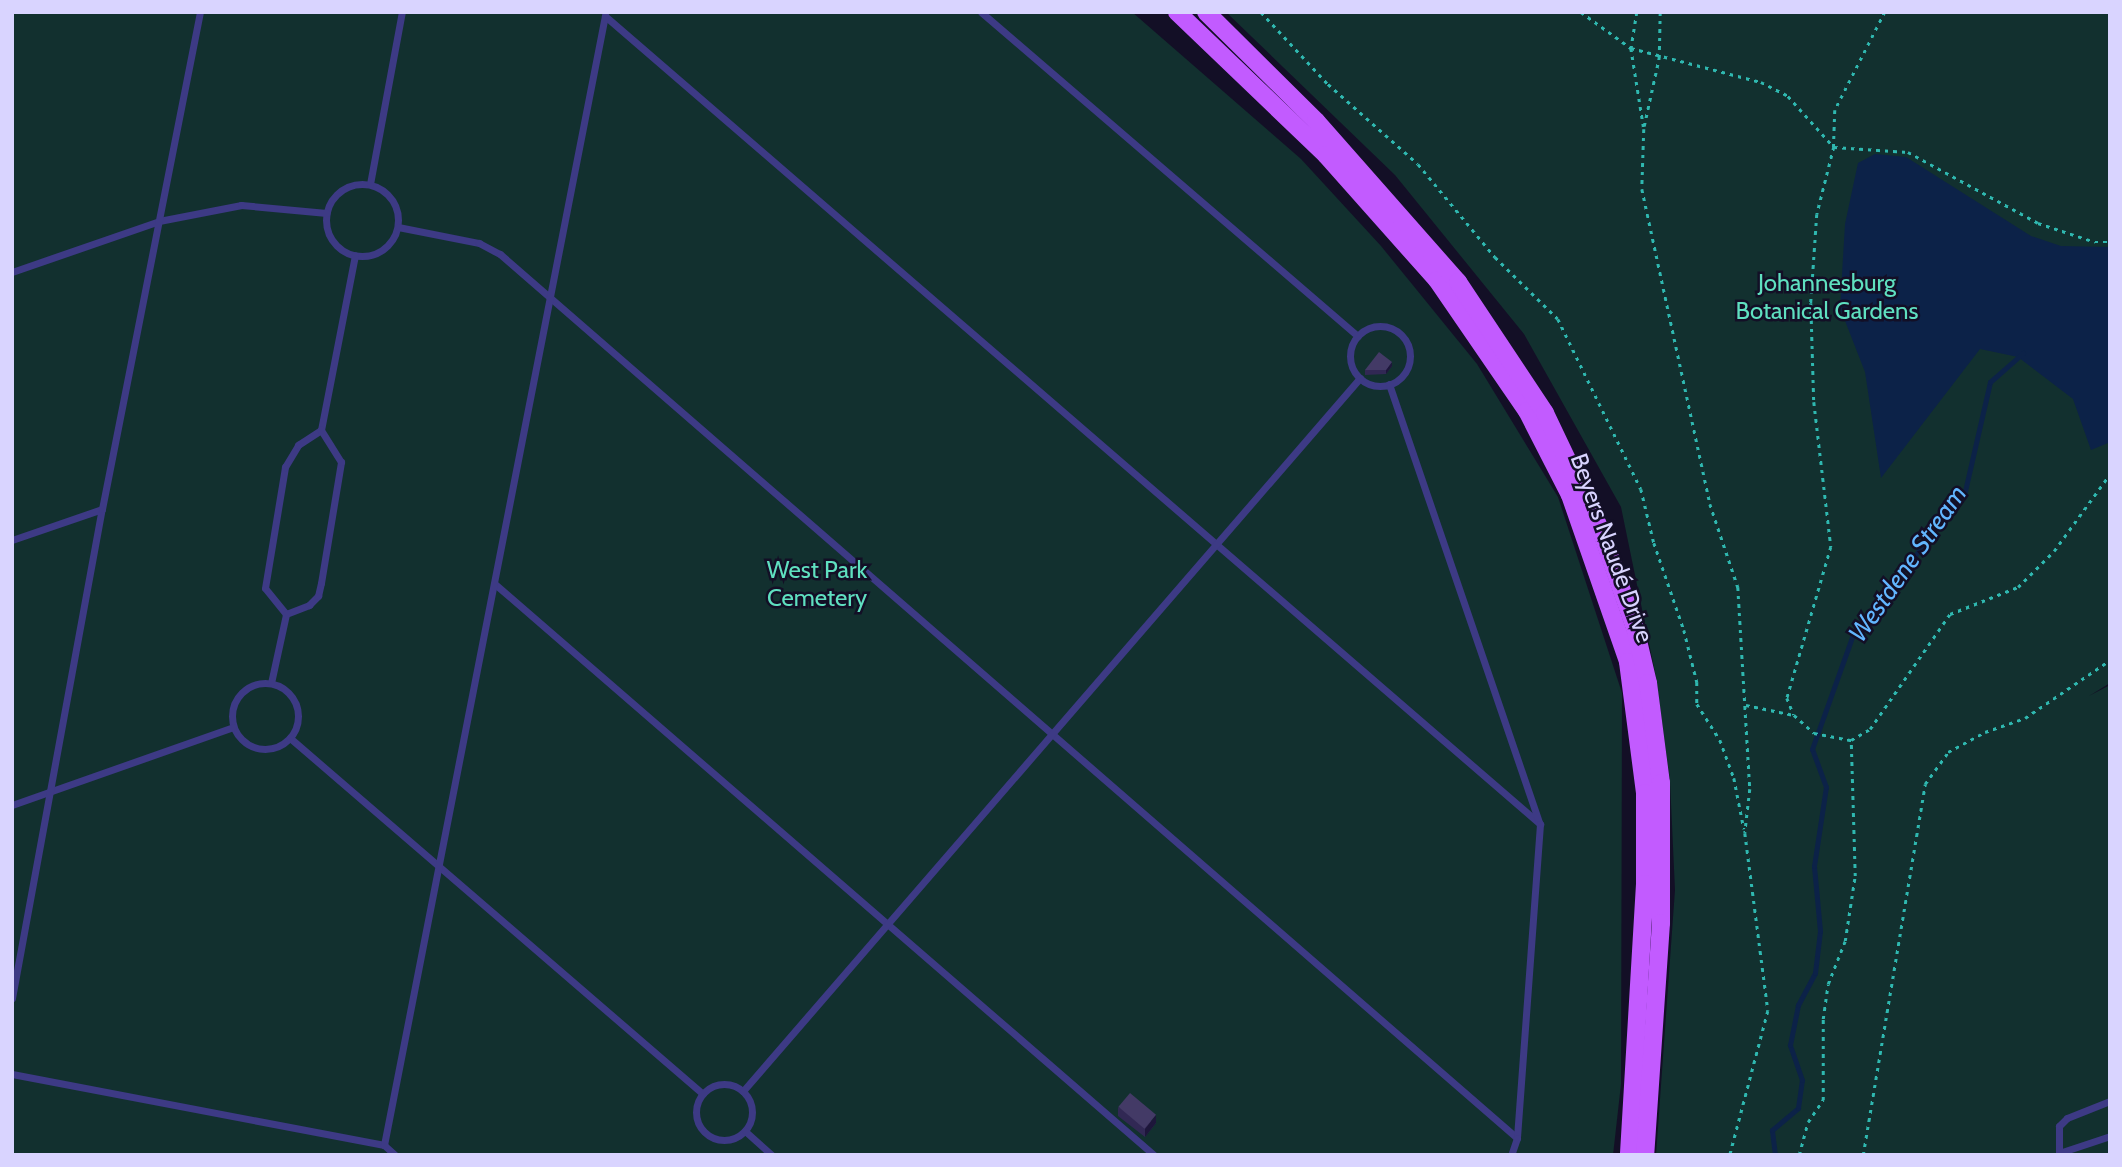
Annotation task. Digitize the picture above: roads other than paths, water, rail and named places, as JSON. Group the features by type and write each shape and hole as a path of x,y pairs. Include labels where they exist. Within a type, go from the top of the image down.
{"main road":[{"name":"Beyers Naudé Drive","path":"1177,12 1280,108 1410,246 1513,388 1570,495 1628,662 1644,783 1645,884 1629,1155"},
{"name":"Beyers Naudé Drive","path":"1206,12 1316,121 1458,282 1545,414 1601,531 1635,628 1648,683 1661,783 1661,923 1645,1155"}],"lane":[{"path":"12,998 102,509 200,12"},
{"path":"370,184 402,12"},
{"path":"981,12 1357,336"},
{"path":"384,1145 606,14"},
{"path":"606,14 1213,546 1540,824"},
{"path":"370,184 393,200 398,227 382,250 355,255 332,240 327,212 342,190 370,184"},
{"path":"12,272 159,221 241,205 327,212"},
{"path":"398,227 480,243 500,254 1517,1138"},
{"path":"286,614 309,605 318,596 321,583 341,463 321,430 355,255"},
{"path":"1386,327 1405,340 1409,354 1406,369 1389,384 1374,385 1360,378 1350,358 1357,336 1370,328 1386,327"},
{"path":"743,1091 1360,378"},
{"path":"1389,384 1540,824 1517,1138 1511,1155"},
{"path":"286,614 265,588 285,467 298,445 321,430"},
{"path":"12,540 102,509"},
{"path":"496,585 1154,1155"},
{"path":"271,683 286,614"},
{"path":"271,683 287,691 297,706 298,723 290,738 275,748 258,749 243,741 233,727 232,709 240,694 254,685 271,683"},
{"path":"12,804 233,727"},
{"path":"290,738 440,864 703,1094"},
{"path":"12,1074 384,1145 395,1155"},
{"path":"722,1084 743,1091 752,1111 745,1131 726,1141 705,1133 696,1114 703,1094 722,1084"},
{"path":"2110,1101 2067,1118 2059,1126 2059,1154 2110,1136"},
{"path":"745,1131 772,1155"}],"water":[{"path":"1875,154 1906,157 2031,236 2061,246 2110,247 2108,443 2091,450 2073,399 2018,357 1980,349 1881,478 1865,372 1840,308 1845,224 1858,163"}],"waterway":[{"name":"Westdene Stream","path":"1775,1155 1772,1130 1798,1108 1802,1080 1790,1045 1798,1005 1815,973 1820,931 1814,866 1826,787 1812,749 1852,637 1965,491 1990,382 2023,353"}],"park label":[{"name":"Johannesburg Botanical Gardens","path":"1827,297"},
{"name":"West Park Cemetery","path":"817,584"}]}
